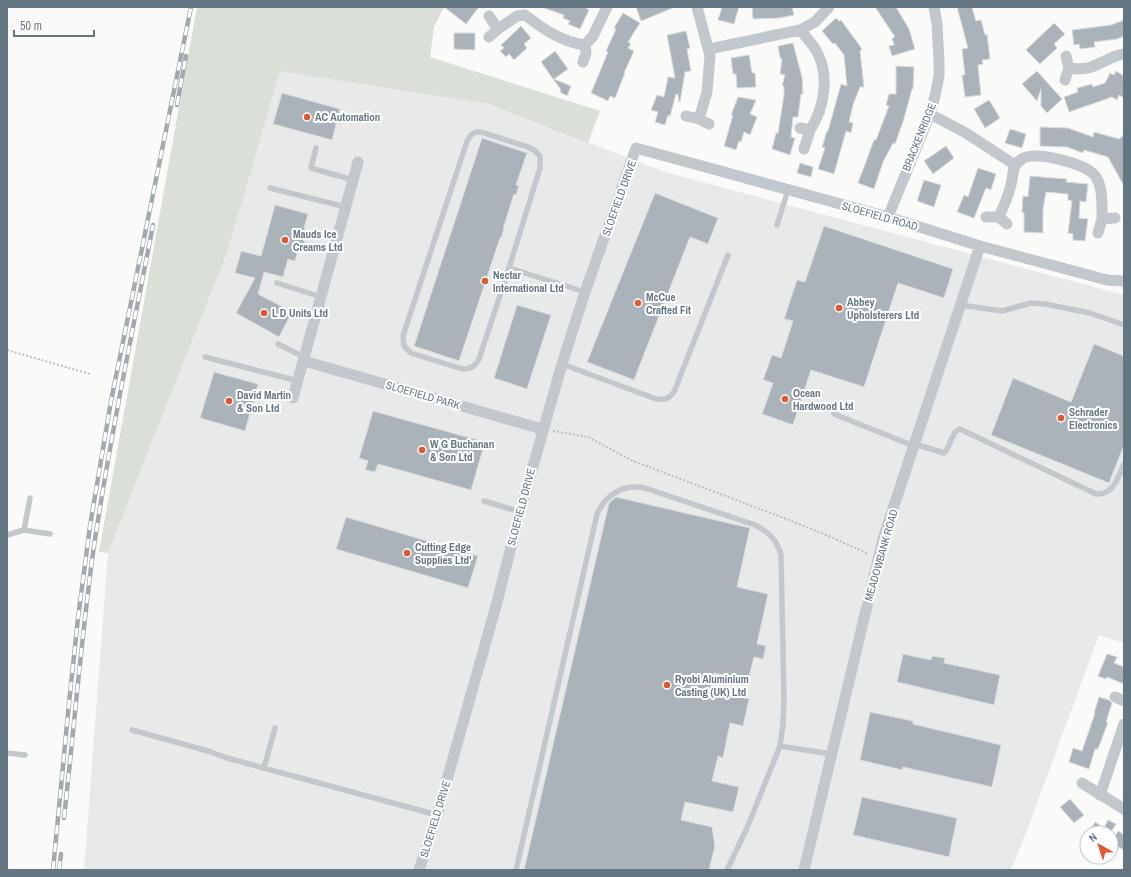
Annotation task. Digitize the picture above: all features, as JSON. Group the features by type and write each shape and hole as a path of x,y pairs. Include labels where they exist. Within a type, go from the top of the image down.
{"street":[{"path":"582,62 586,53 585,45 593,36 607,7"},
{"path":"697,7 709,49 710,63 707,92 699,119"},
{"path":"709,49 800,30 814,22 829,7"},
{"name":"BRACKENRIDGE","path":"888,217 930,114 935,96 939,76 939,44 934,7"},
{"path":"489,37 517,16 525,15 553,34 577,44 585,45"},
{"path":"489,16 498,29"},
{"path":"800,30 818,52 822,64 824,79 822,100 817,120 805,129 804,149"},
{"path":"1069,68 1086,69 1114,56 1124,54"},
{"path":"1065,80 1069,68 1066,56"},
{"path":"930,114 966,133 1015,166"},
{"path":"686,116 699,119 709,124"},
{"name":"SLOEFIELD ROAD","path":"636,148 888,217 980,246 1107,280 1124,281"},
{"name":"SLOEFIELD DRIVE","path":"419,870 437,815 496,606 542,429 585,292 636,148"},
{"path":"986,218 1003,220 1015,166 1023,158 1039,156 1077,164 1088,169 1096,176 1100,184 1102,219 1098,233"},
{"path":"293,398 358,162"},
{"path":"1102,219 1115,218"},
{"name":"MEADOWBANK ROAD","path":"804,870 883,539 980,246"},
{"name":"SLOEFIELD PARK","path":"304,359 542,429"},
{"path":"1100,795 1124,724"},
{"path":"1082,783 1124,809"}],"lane":[{"path":"476,132 485,133 531,148 539,154 541,159 540,168 509,268 479,359 472,367 466,369 459,368 412,353 404,346 403,336 467,141 476,132"},
{"path":"316,148 311,168 353,180"},
{"path":"270,188 346,207"},
{"path":"776,225 788,190"},
{"path":"562,364 656,399 663,400 668,398 674,392 728,255"},
{"path":"509,268 585,292"},
{"path":"277,282 321,297"},
{"path":"961,305 1002,311 1031,303 1045,304 1090,313 1124,325"},
{"path":"278,344 304,359"},
{"path":"205,357 298,381"},
{"path":"834,414 915,445 944,453 955,432 960,429 1096,494 1101,494 1111,489 1116,482 1124,464"},
{"path":"516,870 599,509 605,500 613,493 621,489 634,487 645,488 763,529 776,542 781,555 784,700 780,746 765,788 727,870"},
{"path":"24,530 30,498"},
{"path":"484,501 520,512"},
{"path":"7,535 24,530 50,534"},
{"path":"264,768 275,728"},
{"path":"132,730 437,815"},
{"path":"780,746 831,754"},
{"path":"7,753 25,755"}],"path":[{"path":"7,350 90,374"},
{"path":"542,429 588,437 633,461 796,523 878,558"}],"shaded area":[{"path":"197,7 444,7 434,27 430,57 600,111 588,143 488,104 280,71 227,253 108,553 99,552"},
{"path":"280,70 488,104 665,172 1124,295 1124,643 1099,635 1011,870 84,870 108,553 227,253"}],"building":[{"path":"444,7 479,7 466,24"},
{"path":"544,7 584,7 589,10 580,29 568,24 570,21 563,18 564,15"},
{"path":"636,7 675,7 641,21"},
{"path":"722,7 739,7 734,24 718,20"},
{"path":"752,7 792,7 794,15 779,18 753,19"},
{"path":"875,7 896,7 909,29 915,49 892,56 889,46 894,45 892,38 895,37"},
{"path":"957,7 972,7 976,21 981,20 985,35 987,34 990,59 982,60 983,64 978,65 981,95 965,97 962,75 965,75 962,49 968,48"},
{"path":"623,13 640,23 628,42 631,44 628,48 634,51 615,98 610,96 608,101 591,93 608,52 606,51 616,29 614,28"},
{"path":"836,18 839,21 841,20 862,49 860,51 864,87 860,87 853,105 849,122 853,123 851,133 846,131 834,174 818,169 825,148 822,147 841,84 847,86 844,55 835,43 833,44 822,31"},
{"path":"1124,20 1124,36 1117,39 1094,42 1095,47 1080,49 1079,44 1074,45 1072,30 1111,25"},
{"path":"1054,23 1065,34 1054,44 1057,48 1040,64 1026,50"},
{"path":"521,26 531,38 524,44 527,48 514,60 509,54 506,57 500,51 504,48 501,45"},
{"path":"686,31 690,48 687,49 691,71 685,72 680,102 678,95 676,94 670,116 668,115 665,125 655,122 658,112 651,110 657,95 664,97 668,77 675,78 667,35"},
{"path":"454,33 475,33 475,50 454,49"},
{"path":"793,43 802,77 803,94 801,94 798,117 793,117 791,137 795,138 790,155 772,149 776,133 778,133 784,95 784,86 782,86 785,75 780,74 782,59 780,58 778,46"},
{"path":"555,51 568,69 554,79 571,86 567,96 560,92 561,90 541,62"},
{"path":"749,55 752,73 755,73 756,87 737,88 736,74 733,74 731,58"},
{"path":"896,66 914,67 913,89 895,144 893,143 883,162 874,189 858,183 874,140 876,140 889,106 886,105 889,94 896,94"},
{"path":"1037,71 1062,99 1047,113 1041,106 1041,89 1037,101 1022,84"},
{"path":"1116,71 1124,76 1124,98 1119,95 1117,100 1112,97 1069,112 1064,97 1078,92 1077,88 1092,84 1093,87 1105,83 1110,73 1114,75"},
{"name":"AC Automation","path":"282,93 340,109 332,140 273,124"},
{"path":"738,97 756,100 750,114 757,117 750,135 744,132 741,142 739,141 736,150 724,146 733,115 731,115"},
{"path":"989,100 1000,118 985,128 974,109"},
{"path":"1040,127 1068,128 1093,137 1094,132 1119,139 1124,135 1124,186 1108,157 1084,150 1083,153 1067,147 1040,146"},
{"path":"1010,129 1026,134 1022,148 1005,143"},
{"path":"482,138 527,153 516,185 519,186 516,195 514,194 504,229 487,277 488,278 459,361 414,346"},
{"path":"946,146 954,158 933,174 924,161"},
{"path":"800,163 813,167 811,177 797,173"},
{"path":"978,168 996,174 991,190 986,188 974,218 957,212 964,195 968,197"},
{"path":"1030,176 1067,179 1066,182 1088,184 1086,202 1080,201 1079,218 1088,219 1085,241 1073,240 1073,234 1068,233 1072,201 1068,200 1068,194 1046,192 1043,209 1043,233 1024,232 1024,213 1022,212 1023,196 1028,197"},
{"path":"924,180 941,185 934,207 917,201"},
{"name":"McCue Crafted Fit","path":"655,193 718,218 708,244 690,237 634,380 587,362"},
{"name":"Mauds Ice Creams Ltd","path":"275,205 308,214 304,228 308,234 302,237 305,243 299,247 295,261 288,259 283,277 264,272 258,294 292,312 279,337 236,313 255,278 235,273 241,251 261,256"},
{"name":"Abbey Upholsterers Ltd","path":"824,226 953,269 944,298 898,283 864,387 811,370 793,425 762,414 773,383 763,380 772,355 781,358 793,321 784,319 797,280 805,282"},
{"path":"517,305 551,315 527,389 494,378"},
{"name":"Schrader Electronics","path":"1094,344 1124,356 1124,445 1109,483 991,435 1013,378 1071,402"},
{"name":"David Martin & Son Ltd","path":"214,372 258,384 245,431 200,418"},
{"name":"W G Buchanan & Son Ltd","path":"373,411 485,442 471,490 378,464 375,472 365,470 368,461 359,458"},
{"name":"Ryobi Aluminium Casting (UK) Ltd","path":"616,497 750,528 737,587 768,594 757,644 766,646 763,659 754,657 748,680 714,673 710,690 749,699 743,726 730,723 723,758 718,756 712,781 739,787 733,812 685,802 681,820 712,827 715,846 709,870 524,870 609,503"},
{"name":"Cutting Edge Supplies Ltd'","path":"346,517 478,556 468,588 336,549"},
{"path":"903,654 931,660 932,656 945,658 944,663 1000,675 994,705 897,682"},
{"path":"1107,654 1117,657 1114,663 1124,667 1124,684 1107,677 1106,679 1098,676"},
{"path":"1099,697 1109,700 1112,703 1106,722 1108,722 1098,749 1095,749 1089,769 1069,762 1073,748 1082,751"},
{"path":"870,712 913,721 913,724 1001,745 992,787 903,767 902,770 860,760"},
{"path":"862,797 957,818 949,857 853,835"},
{"path":"1070,799 1084,815 1074,823 1060,807"},
{"path":"1108,820 1116,824 1115,825 1106,825"},
{"path":"1119,832 1124,835 1124,850 1119,847"}],"railway":[{"path":"53,870 78,618 90,526 111,401 191,7"},
{"path":"177,105 186,56"},
{"path":"64,818 81,652 99,512 113,430 153,225"},
{"path":"59,870 61,854"}],"place":[{"name":"AC Automation","path":"307,117"},
{"name":"Mauds Ice Creams Ltd","path":"285,240"},
{"name":"Nectar International Ltd","path":"485,281"},
{"name":"McCue Crafted Fit","path":"638,303"},
{"name":"Abbey Upholsterers Ltd","path":"839,308"},
{"name":"L D Units Ltd","path":"264,313"},
{"name":"Ocean Hardwood Ltd","path":"785,399"},
{"name":"David Martin & Son Ltd","path":"229,401"},
{"name":"Schrader Electronics","path":"1061,418"},
{"name":"W G Buchanan & Son Ltd","path":"422,450"},
{"name":"Cutting Edge Supplies Ltd'","path":"407,553"},
{"name":"Ryobi Aluminium Casting (UK) Ltd","path":"667,685"}]}
